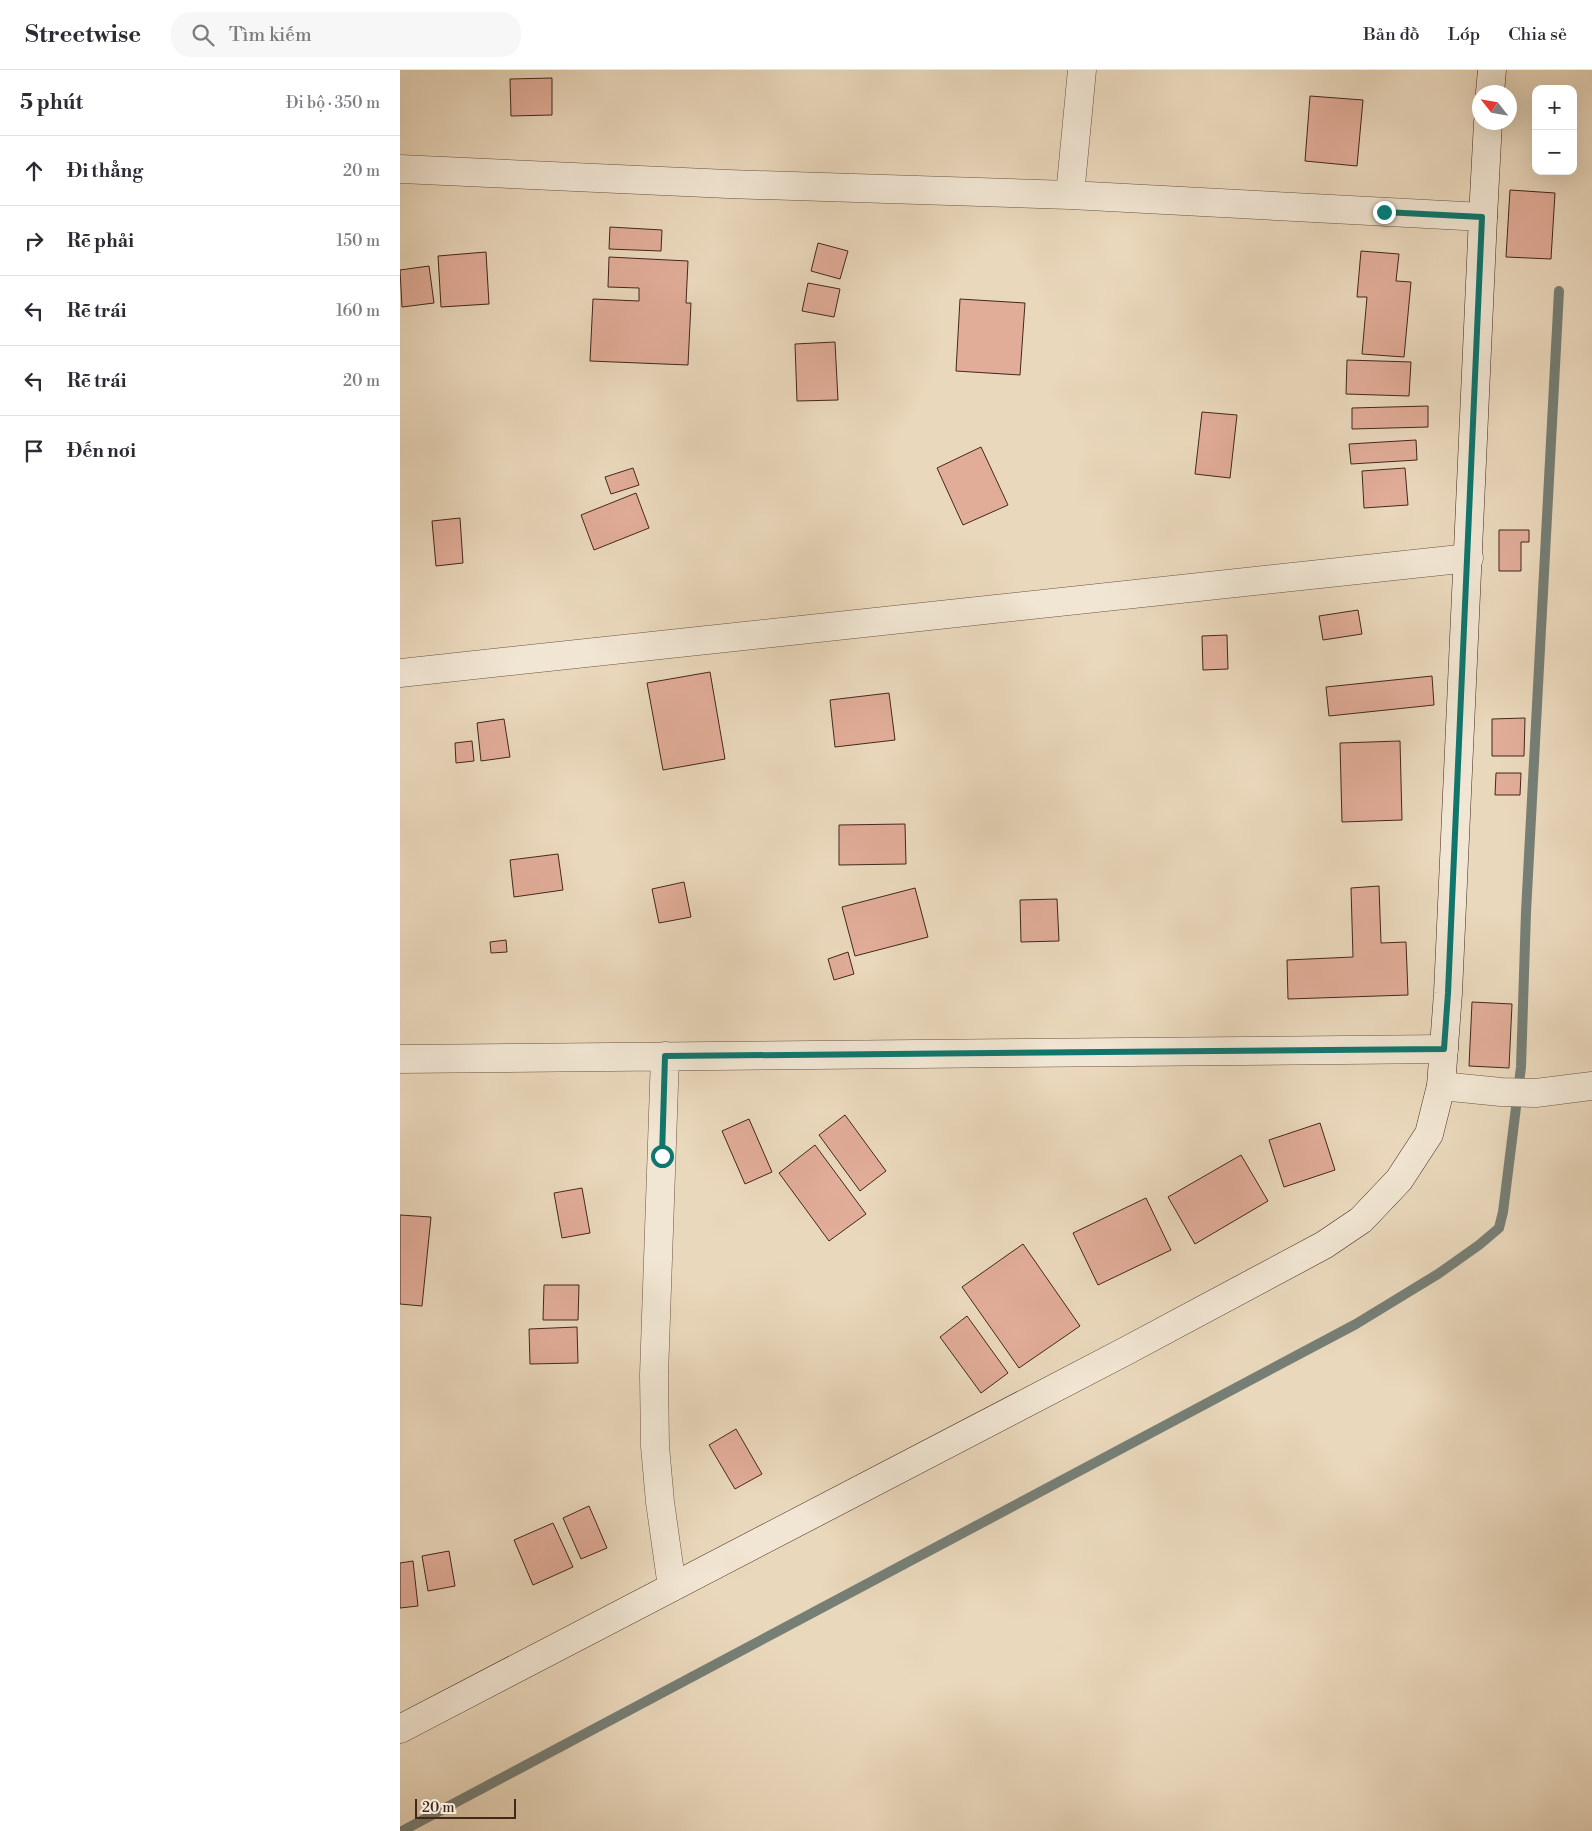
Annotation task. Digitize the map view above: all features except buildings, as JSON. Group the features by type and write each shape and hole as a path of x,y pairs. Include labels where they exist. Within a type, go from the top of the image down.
{"street":[{"path":"1070,196 1082,70"},
{"path":"1491,85 1492,70"},
{"path":"400,1729 1124,1352 1324,1245 1361,1220 1399,1180 1429,1134 1441,1086 1449,973 1469,558 1482,217 1487,130"},
{"path":"400,170 718,184 1070,196 1482,217"},
{"path":"400,673 1469,558"},
{"path":"400,1060 1444,1049"},
{"path":"665,1056 654,1375 655,1446 660,1502 672,1587"},
{"path":"1441,1086 1501,1092 1536,1093 1592,1086"}],"waterway":[{"path":"402,1831 1356,1324 1438,1274 1479,1245 1499,1228 1503,1212 1521,1067 1526,912 1559,291"}],"route":[{"path":"662,1156 665,1056 1444,1049 1467,597 1482,217 1384,212"}]}
